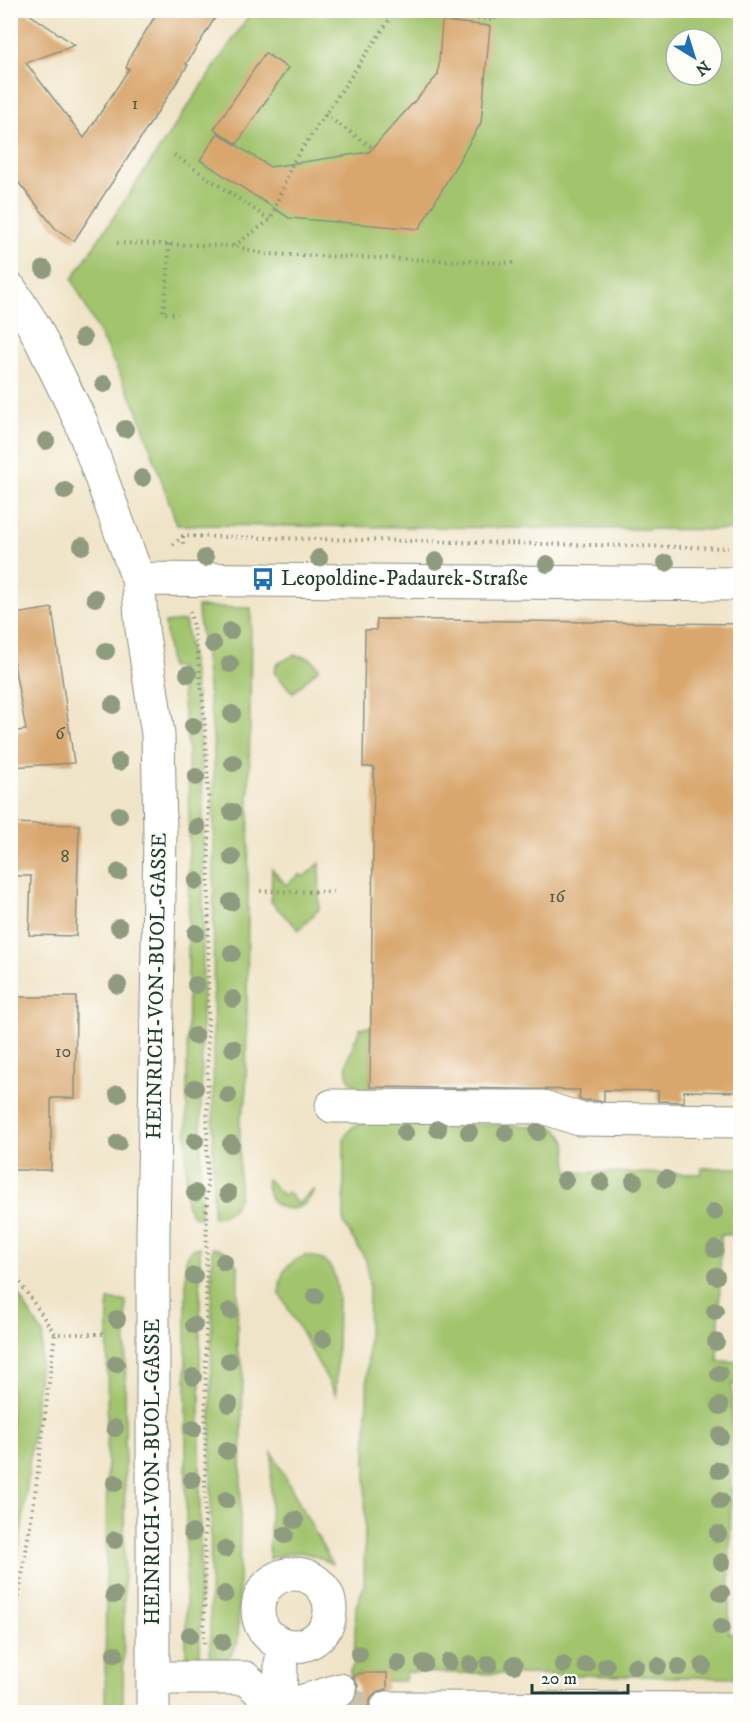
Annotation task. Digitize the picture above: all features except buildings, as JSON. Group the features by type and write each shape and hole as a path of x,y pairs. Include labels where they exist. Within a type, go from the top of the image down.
{"street":[{"name":"HEINRICH-VON-BUOL-GASSE","path":"10,289 35,328 81,422 138,579 142,629 158,734 160,834 153,1235 153,1713"},
{"path":"138,579 741,584"},
{"path":"332,1106 543,1107 579,1119 741,1120"},
{"path":"280,1711 281,1663 286,1645"},
{"path":"153,1678 245,1678 280,1711"},
{"path":"280,1711 336,1699"},
{"path":"387,1699 430,1711 741,1709"}],"path":[{"path":"234,246 270,220 292,162 396,10"},
{"path":"406,10 443,16 495,20 495,10"},
{"path":"325,115 373,147"},
{"path":"174,155 270,220"},
{"path":"117,243 234,246 266,254 517,263"},
{"path":"169,244 163,314 178,314"},
{"path":"138,579 183,536 729,548"},
{"path":"185,579 199,660 208,749 204,1678"},
{"path":"260,891 336,892"},
{"path":"10,1268 55,1334 35,1494 10,1651"},
{"path":"55,1334 104,1334"}],"green space":[{"path":"252,11 740,11 740,530 177,525 137,409 72,279"},
{"path":"197,607 251,608 246,1100 240,1119 239,1198 233,1209 222,1216 213,1217 214,747 205,657"},
{"path":"185,621 192,661 200,740 203,819 200,1218 193,1216 186,1204 188,750 179,667 170,667 165,623"},
{"path":"294,655 310,658 319,668 293,693 274,672 277,664"},
{"path":"320,863 319,909 299,930 271,902 272,869 286,885 300,874 303,877"},
{"path":"371,1027 370,1091 358,1087 351,1081 347,1074 347,1066 348,1057 360,1028"},
{"path":"370,1122 548,1126 556,1129 564,1138 568,1172 701,1174 702,1168 740,1168 740,1234 721,1235 718,1361 740,1362 740,1384 732,1384 729,1634 740,1635 740,1678 406,1672 405,1681 387,1681 382,1673 357,1674 351,1678 350,1671 354,1664 356,1607 364,1585 369,1283 366,1260 344,1224 344,1140 354,1126"},
{"path":"267,1179 283,1195 287,1192 298,1204 314,1189 303,1205 298,1208 286,1208 273,1203 266,1187"},
{"path":"200,1247 200,1658 186,1657 186,1260 191,1251"},
{"path":"212,1248 228,1254 238,1268 237,1350 243,1367 238,1642 228,1658 221,1663 210,1665"},
{"path":"305,1256 321,1259 327,1263 336,1281 338,1297 336,1395 280,1294 282,1275 285,1270 293,1262"},
{"path":"11,1284 43,1334 11,1609"},
{"path":"108,1300 126,1301 123,1712 105,1712"},
{"path":"272,1452 332,1564 301,1552 269,1559"}],"tunnel":[{"path":"333,1708 387,1708"}],"place":[{"name":"Leopoldine-Padaurek-Straße","path":"263,579"}]}
